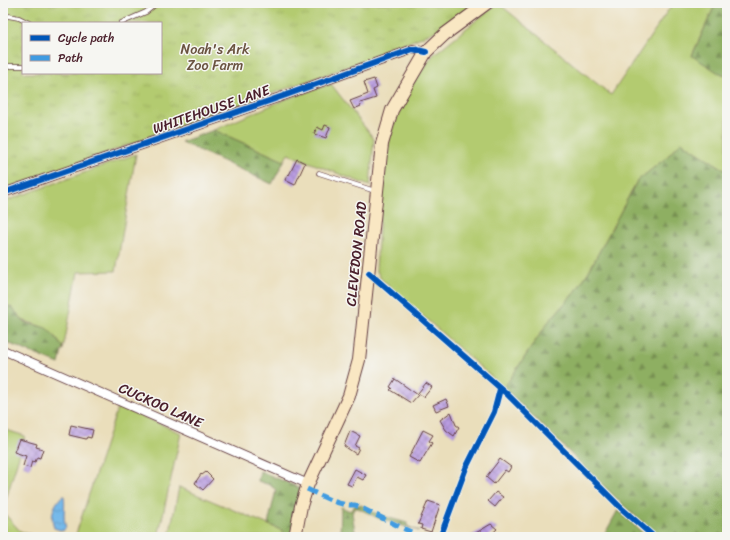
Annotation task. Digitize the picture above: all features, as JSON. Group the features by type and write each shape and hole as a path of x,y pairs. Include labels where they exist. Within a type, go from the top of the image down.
{"main road":[{"name":"CLEVEDON ROAD","path":"295,537 301,506 308,484 349,396 359,360 382,144 392,110 426,52 445,34 487,3"}],"street":[{"name":"WHITEHOUSE LANE","path":"3,194 413,49 426,52"},
{"name":"CUCKOO LANE","path":"3,350 308,484"}],"lane":[{"path":"123,22 146,12 157,3"},
{"path":"3,15 19,18 27,22"},
{"path":"3,66 22,66"},
{"path":"319,173 377,192"},
{"path":"369,273 500,389 494,412 466,468 441,535"}],"green space":[{"name":"Noah's Ark Zoo Farm","path":"3,3 477,3 443,28 366,60 3,190"},
{"path":"498,3 611,95 673,3 716,3 692,55 722,75 727,76 727,171 681,142 666,158 637,181 589,271 576,291 549,321 504,388 381,279 376,269 381,203 390,136 409,89 433,55"},
{"path":"716,3 727,3 727,76 722,75 692,56"},
{"path":"331,84 374,139 370,186 288,154 284,161 214,130 286,99"},
{"path":"214,130 284,161 272,184 181,142"},
{"path":"681,142 727,171 727,537 660,537 628,510 504,388 549,321 576,291 589,271 637,181 666,158"},
{"path":"136,154 116,271 78,272 63,350 63,347 40,326 22,320 19,315 3,306 3,202"},
{"path":"3,306 10,306 24,322 46,328 50,332 63,347 59,364 3,341"},
{"path":"118,406 181,433 158,537 75,537"},
{"path":"3,429 25,436 3,509"},
{"path":"260,471 302,489 291,537 282,537 283,531 268,524 276,490 270,485 258,481"},
{"path":"179,487 283,531 282,537 169,537"},
{"path":"355,505 361,505 379,515 407,523 407,526 419,531 378,518 358,508 354,509 352,513 356,537 340,537 341,507 350,511"},
{"path":"618,510 647,537 603,537"},
{"path":"3,512 20,531 39,537 3,537"}],"water":[{"path":"62,496 64,496 64,519 66,527 63,531 54,528 52,519 54,507"}],"building":[{"path":"374,79 377,88 373,90 376,98 360,103 361,106 354,109 350,101 368,94 364,82"},
{"path":"325,125 330,127 326,138 314,134 317,127 323,130"},
{"path":"297,159 305,163 295,185 285,180"},
{"path":"395,379 418,395 411,403 390,390 392,388 390,387"},
{"path":"426,383 432,387 424,397 418,393"},
{"path":"446,399 449,406 436,411 433,405"},
{"path":"451,412 456,425 459,427 454,436 446,430 440,420"},
{"path":"71,425 93,430 91,438 87,437 86,439 69,435"},
{"path":"423,430 433,435 429,441 432,443 420,463 409,457"},
{"path":"350,431 360,436 355,446 359,448 356,454 344,446"},
{"path":"19,439 37,444 36,447 43,449 40,458 37,457 35,462 32,461 30,468 23,466 26,456 14,452"},
{"path":"500,459 511,467 508,472 505,470 494,484 486,477"},
{"path":"355,469 366,475 363,480 357,477 352,486 347,484"},
{"path":"206,472 213,479 203,490 195,483 201,474 202,475"},
{"path":"496,492 503,497 495,507 488,501"},
{"path":"428,501 440,505 431,532 421,529 422,525 418,524"},
{"path":"491,524 497,529 488,537 469,537"}],"marked path":[{"path":"307,489 336,502 355,505 411,532"}],"cycle path":[{"path":"3,193 286,95 413,49 426,52"},
{"path":"369,273 506,393 621,508 654,537"},
{"path":"441,535 466,468 494,412 500,389"}]}
